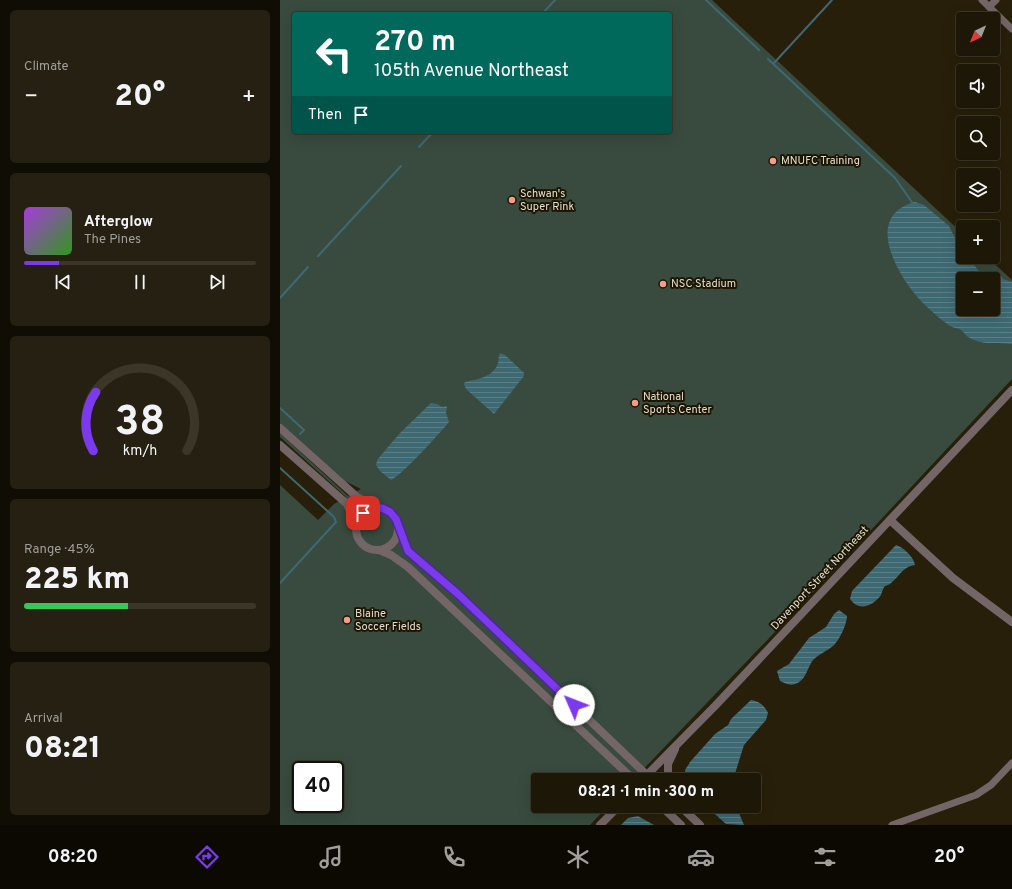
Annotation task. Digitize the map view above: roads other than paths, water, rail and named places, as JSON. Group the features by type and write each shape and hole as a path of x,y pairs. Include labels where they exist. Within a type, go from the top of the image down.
{"street":[{"path":"982,0 1012,28"},
{"path":"989,7 996,0"},
{"name":"Davenport Street Northeast","path":"651,773 682,738 726,694 1012,390"},
{"path":"280,428 357,497 393,515 408,551 458,594 642,773"},
{"path":"280,445 347,504 356,525 356,533 364,546 391,554 408,567 627,773"},
{"path":"356,525 363,513 369,509 381,508"},
{"path":"890,520 953,578 1012,622"},
{"path":"379,550 391,545 395,540 398,527"},
{"path":"668,773 668,764 682,738"},
{"path":"892,825 976,795 991,785 1012,762"},
{"path":"600,825 611,813"},
{"path":"668,813 681,825"},
{"path":"687,813 700,825"},
{"path":"693,813 703,825"}],"water":[{"path":"915,202 924,205 949,226 956,240 956,264 973,264 979,271 984,272 956,272 956,316 1000,316 1000,275 1003,279 1012,282 1012,344 984,343 973,340 961,330 950,326 939,318 922,302 903,278 895,263 890,248 888,233 890,220 899,209"},
{"path":"500,353 505,355 524,373 524,376 494,414 466,389 464,384 465,382 487,376 491,373 497,366"},
{"path":"431,403 442,407 447,406 446,413 449,422 411,463 391,480 380,471 376,465 377,460 400,433"},
{"path":"896,545 908,553 913,559 915,565 904,570 890,584 885,586 878,599 870,605 862,606 854,603 850,599 852,591"},
{"path":"839,610 847,616 847,619 835,644 813,660 802,680 791,685 780,681 777,671 789,664 809,638 826,627 834,614"},
{"path":"751,700 761,704 768,713 766,720 744,745 735,773 685,773 685,770 690,762 715,734 728,725 731,719"},
{"path":"714,813 739,813 744,825 726,824"},
{"path":"638,816 654,825 621,825 628,818"}],"waterway":[{"path":"544,12 555,0"},
{"path":"706,0 759,50"},
{"path":"774,63 832,0"},
{"path":"768,59 895,178 914,205"},
{"path":"419,147 431,134"},
{"path":"318,256 401,166"},
{"path":"280,298 308,267"},
{"path":"280,408 304,430 300,434"},
{"path":"280,468 334,517 336,522 280,583"}],"place":[{"name":"MNUFC Training","path":"773,161"},
{"name":"Schwan's Super Rink","path":"512,200"},
{"name":"NSC Stadium","path":"663,284"},
{"name":"National Sports Center","path":"635,403"},
{"name":"Blaine Soccer Fields","path":"347,620"}]}
